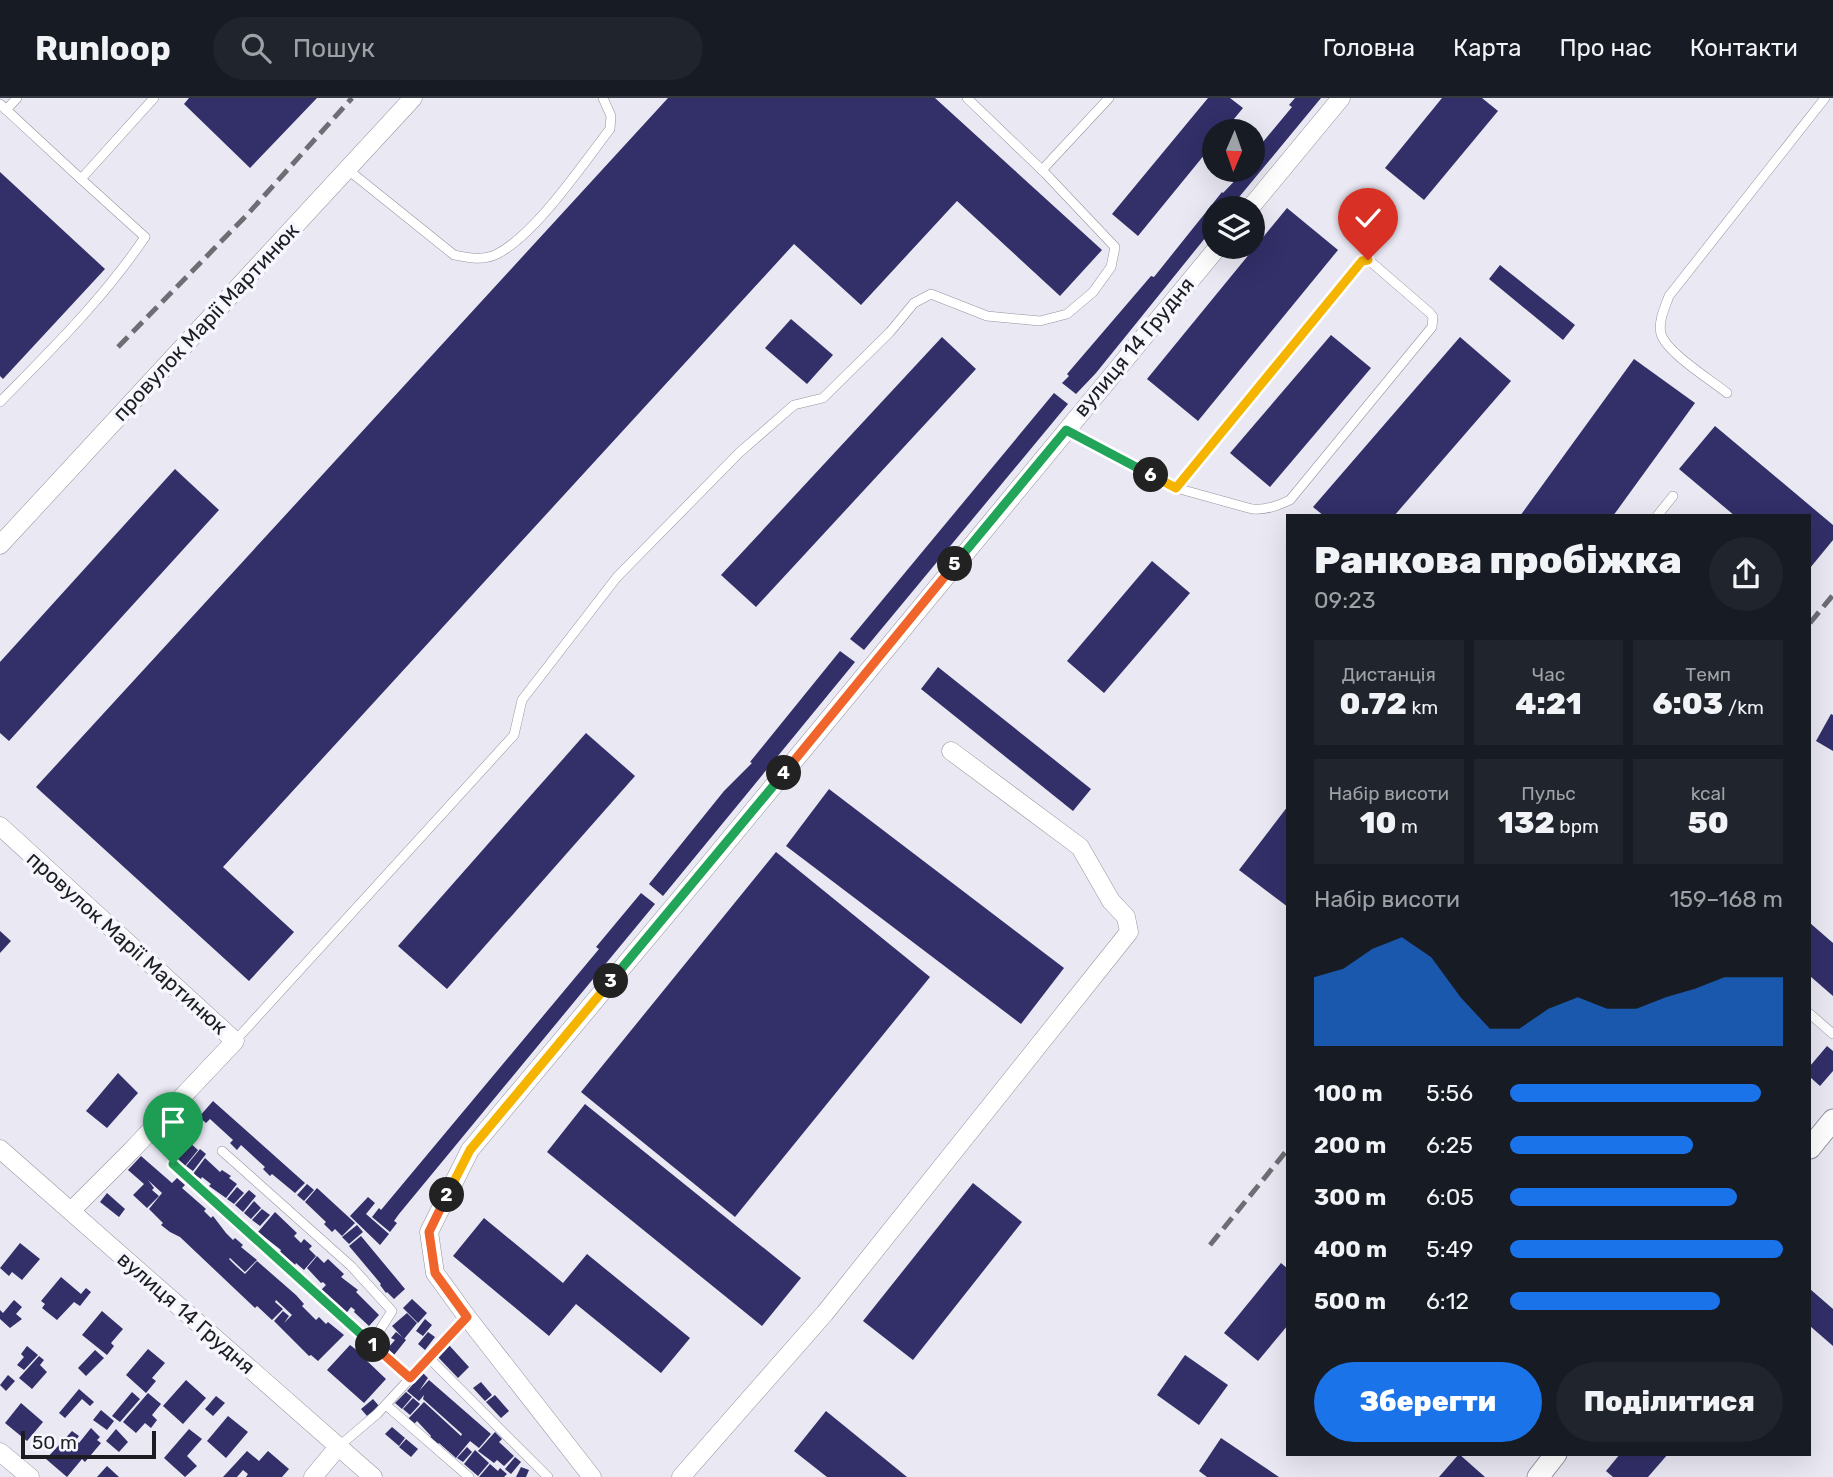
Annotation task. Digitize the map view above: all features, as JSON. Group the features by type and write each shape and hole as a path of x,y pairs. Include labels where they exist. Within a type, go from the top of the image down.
{"street":[{"name":"провулок Марії Мартинюк","path":"0,545 412,98"},
{"path":"1260,196 1341,98"},
{"name":"вулиця 14 Грудня","path":"592,1477 435,1273 429,1232 470,1150 1208,259"},
{"path":"681,1477 825,1313 1129,932 1126,917 1111,901 1080,846 951,751"},
{"name":"провулок Марії Мартинюк","path":"0,826 235,1041 71,1212"},
{"path":"1811,1147 1833,1120"},
{"name":"вулиця 14 Грудня","path":"0,1149 373,1477"},
{"path":"313,1477 338,1447"},
{"path":"0,1452 30,1477"},
{"path":"1538,1477 1554,1456"}],"lane":[{"path":"0,402 61,340 145,237 3,107 17,98"},
{"path":"80,179 154,98"},
{"path":"346,169 454,255 475,259 496,254 531,227 611,129 611,116 603,98"},
{"path":"235,1041 514,735 522,700 617,577 740,453 794,405 823,398 890,332 914,303 931,294 987,316 1040,321 1067,314 1093,292 1111,267 1115,247 1042,170 967,98"},
{"path":"1042,170 1110,98"},
{"path":"1727,393 1674,352 1661,335 1661,316 1669,296 1825,98"},
{"path":"1066,430 1176,488 1264,510 1290,500 1432,327 1433,317 1371,262 1362,261 1176,488"},
{"path":"1659,514 1673,496"},
{"path":"1811,1015 1833,1034"},
{"path":"222,1151 351,1266 392,1311 371,1344"},
{"path":"173,1164 410,1378"},
{"path":"338,1447 386,1405 467,1317"},
{"path":"429,1358 548,1477"},
{"path":"386,1405 469,1477"}],"building":[{"path":"189,98 317,98 250,168 184,104"},
{"path":"668,98 935,98 1102,250 1060,296 957,201 861,305 794,244 223,867 294,932 249,981 36,787"},
{"path":"1208,98 1230,98 1243,108 1234,119 1202,119 1202,158 1138,236 1112,214"},
{"path":"1295,98 1321,98 1265,166 1265,140 1292,107 1289,105"},
{"path":"1442,98 1482,98 1498,111 1424,200 1385,168"},
{"path":"0,172 105,269 3,379 0,376"},
{"path":"1234,182 1252,182 1240,196 1219,196"},
{"path":"1287,208 1338,250 1198,421 1147,379 1245,259 1265,259 1265,235"},
{"path":"1202,217 1202,242 1076,394 1062,383 1069,376 1067,374 1151,276 1154,277"},
{"path":"1500,265 1575,325 1563,340 1489,279"},
{"path":"791,319 833,355 807,384 765,348"},
{"path":"1331,335 1371,368 1270,487 1230,453"},
{"path":"942,337 976,369 756,607 721,575"},
{"path":"1460,337 1511,381 1396,514 1322,514 1313,507"},
{"path":"1634,359 1695,403 1614,514 1521,514"},
{"path":"1054,393 1068,404 864,650 850,639"},
{"path":"1715,426 1833,525 1833,540 1811,567 1811,514 1733,514 1679,469"},
{"path":"175,469 219,510 9,741 0,733 0,662"},
{"path":"1152,561 1190,593 1104,693 1067,661"},
{"path":"840,651 855,662 663,896 649,884 724,791 752,763 750,762"},
{"path":"938,667 1091,789 1073,811 921,689"},
{"path":"1831,714 1833,715 1833,751 1816,741"},
{"path":"586,733 635,776 447,989 398,946"},
{"path":"829,789 1064,968 1021,1024 786,846"},
{"path":"1286,809 1286,905 1239,870"},
{"path":"776,852 930,977 735,1217 581,1092"},
{"path":"641,893 655,904 399,1214 394,1221 397,1223 390,1232 372,1217 379,1208 381,1210 599,949 596,947"},
{"path":"1811,924 1833,943 1833,996 1811,977"},
{"path":"0,931 11,941 0,953"},
{"path":"1827,1046 1833,1051 1833,1071 1820,1086 1811,1078 1811,1065"},
{"path":"118,1073 138,1093 107,1128 86,1111"},
{"path":"213,1101 305,1183 295,1193 272,1174 270,1176 263,1169 265,1167 241,1145 237,1150 230,1143 233,1140 210,1119 206,1123 199,1117"},
{"path":"585,1104 801,1278 762,1326 547,1152"},
{"path":"188,1126 198,1133 190,1143 198,1150 185,1166 167,1152"},
{"path":"200,1149 206,1154 193,1171 186,1166"},
{"path":"141,1156 172,1183 177,1178 185,1185 182,1188 206,1209 204,1211 211,1218 213,1216 233,1240 235,1238 243,1245 241,1247 257,1260 245,1272 229,1259 245,1274 257,1261 296,1295 304,1304 302,1306 316,1320 319,1317 344,1335 318,1361 309,1356 274,1321 283,1311 289,1316 284,1323 292,1315 276,1300 283,1309 272,1320 257,1306 255,1308 180,1237 161,1225 163,1223 149,1209 162,1193 148,1180 154,1188 152,1190 159,1196 147,1208 133,1195 144,1184 128,1170"},
{"path":"205,1158 220,1172 222,1170 231,1176 229,1178 237,1184 226,1198 209,1186 211,1184 202,1177 201,1179 193,1174"},
{"path":"973,1183 1022,1222 913,1360 863,1321"},
{"path":"307,1184 314,1190 304,1201 297,1195"},
{"path":"237,1187 244,1193 234,1204 227,1199"},
{"path":"317,1188 355,1223 342,1236 335,1229 332,1232 324,1224 326,1222 305,1202"},
{"path":"249,1190 256,1196 243,1212 235,1205"},
{"path":"107,1193 125,1209 119,1217 100,1202"},
{"path":"368,1197 375,1203 366,1214 389,1234 380,1245 350,1216"},
{"path":"254,1201 261,1208 251,1219 244,1213"},
{"path":"262,1209 270,1215 260,1226 252,1220"},
{"path":"275,1212 297,1233 294,1236 301,1243 304,1239 312,1246 309,1249 316,1256 304,1270 258,1232"},
{"path":"484,1218 563,1283 587,1254 690,1338 661,1373 576,1304 549,1336 453,1256"},
{"path":"357,1225 363,1232 349,1244 342,1237"},
{"path":"361,1236 405,1289 394,1299 386,1293 349,1246"},
{"path":"20,1243 40,1259 22,1280 12,1272 9,1276 0,1268"},
{"path":"317,1256 324,1263 328,1259 344,1274 341,1277 358,1290 356,1292 379,1315 369,1326 351,1307 345,1315 319,1292 326,1285 307,1268"},
{"path":"1281,1263 1286,1267 1286,1327 1258,1361 1224,1333"},
{"path":"61,1277 81,1294 86,1288 91,1292 80,1306 74,1302 57,1320 42,1308 45,1304 41,1301"},
{"path":"1811,1290 1833,1309 1833,1346 1811,1327"},
{"path":"412,1299 427,1313 418,1323 403,1308"},
{"path":"14,1300 22,1307 16,1314 22,1319 10,1328 0,1319 0,1310 3,1313"},
{"path":"102,1311 123,1329 111,1343 114,1346 107,1355 82,1335"},
{"path":"407,1313 417,1323 404,1339 392,1326"},
{"path":"425,1319 432,1325 423,1336 416,1331"},
{"path":"396,1332 406,1340 394,1355 387,1349 395,1340 391,1338"},
{"path":"428,1332 435,1337 425,1350 418,1344"},
{"path":"448,1344 469,1367 458,1378 436,1355"},
{"path":"350,1345 366,1357 386,1379 364,1403 327,1370"},
{"path":"27,1346 38,1355 24,1370 17,1365 24,1357 21,1354"},
{"path":"148,1349 165,1363 152,1378 156,1381 146,1393 126,1375"},
{"path":"95,1350 104,1358 86,1376 78,1368"},
{"path":"1185,1355 1228,1385 1199,1425 1157,1395"},
{"path":"39,1356 44,1360 40,1365 47,1372 32,1389 19,1378"},
{"path":"423,1373 428,1378 419,1391 429,1380 491,1434 479,1448 470,1441 456,1458 439,1443 436,1446 429,1440 431,1436 417,1421 414,1424 408,1419 424,1402 461,1436 462,1434 423,1399 424,1395 419,1401 407,1391"},
{"path":"8,1375 15,1381 6,1391 0,1385"},
{"path":"186,1380 206,1398 183,1424 163,1406"},
{"path":"481,1382 492,1395 485,1401 473,1388"},
{"path":"79,1389 94,1402 90,1406 82,1399 65,1418 59,1413"},
{"path":"132,1392 140,1399 120,1422 112,1416"},
{"path":"406,1392 412,1397 402,1409 395,1403"},
{"path":"148,1393 161,1404 152,1415 157,1420 151,1428 145,1423 136,1433 123,1422"},
{"path":"495,1395 509,1411 501,1418 486,1402"},
{"path":"216,1396 225,1403 213,1416 205,1409"},
{"path":"413,1398 420,1404 410,1415 403,1409"},
{"path":"373,1399 379,1406 367,1416 361,1409"},
{"path":"21,1403 43,1422 27,1441 5,1423"},
{"path":"101,1410 114,1421 107,1430 93,1420"},
{"path":"826,1411 907,1477 827,1477 794,1451"},
{"path":"228,1416 248,1432 226,1458 207,1441"},
{"path":"392,1427 405,1438 399,1446 385,1434"},
{"path":"91,1428 100,1437 97,1440 101,1443 85,1462 82,1459 67,1477 46,1459 72,1431 79,1436 76,1440 79,1443"},
{"path":"116,1429 128,1442 119,1452 106,1441"},
{"path":"189,1429 202,1439 187,1456 197,1466 185,1477 164,1458"},
{"path":"495,1432 502,1439 499,1442 514,1456 504,1466 497,1460 494,1463 478,1451"},
{"path":"1221,1438 1279,1477 1207,1477 1199,1471"},
{"path":"406,1439 418,1449 411,1457 399,1447"},
{"path":"467,1447 472,1452 463,1462 457,1458"},
{"path":"475,1450 489,1463 478,1476 464,1464"},
{"path":"247,1451 259,1461 268,1451 289,1469 282,1477 246,1477 248,1474 243,1470 237,1477 223,1477"},
{"path":"1457,1456 1461,1456 1485,1477 1439,1477"},
{"path":"1618,1456 1666,1456 1648,1477 1613,1477 1606,1471"},
{"path":"515,1457 521,1462 511,1474 505,1469"},
{"path":"490,1464 507,1474 504,1477 479,1477"},
{"path":"107,1466 119,1477 97,1477"},
{"path":"521,1467 529,1470 526,1477 516,1477"}],"railway":[{"path":"118,347 246,216 352,98"},
{"path":"1811,622 1833,595"},
{"path":"1210,1245 1286,1151"}],"route":[{"path":"173,1164 410,1378 467,1317 435,1273 429,1232 470,1150 1066,430 1176,488 1362,261 1368,260"}]}
